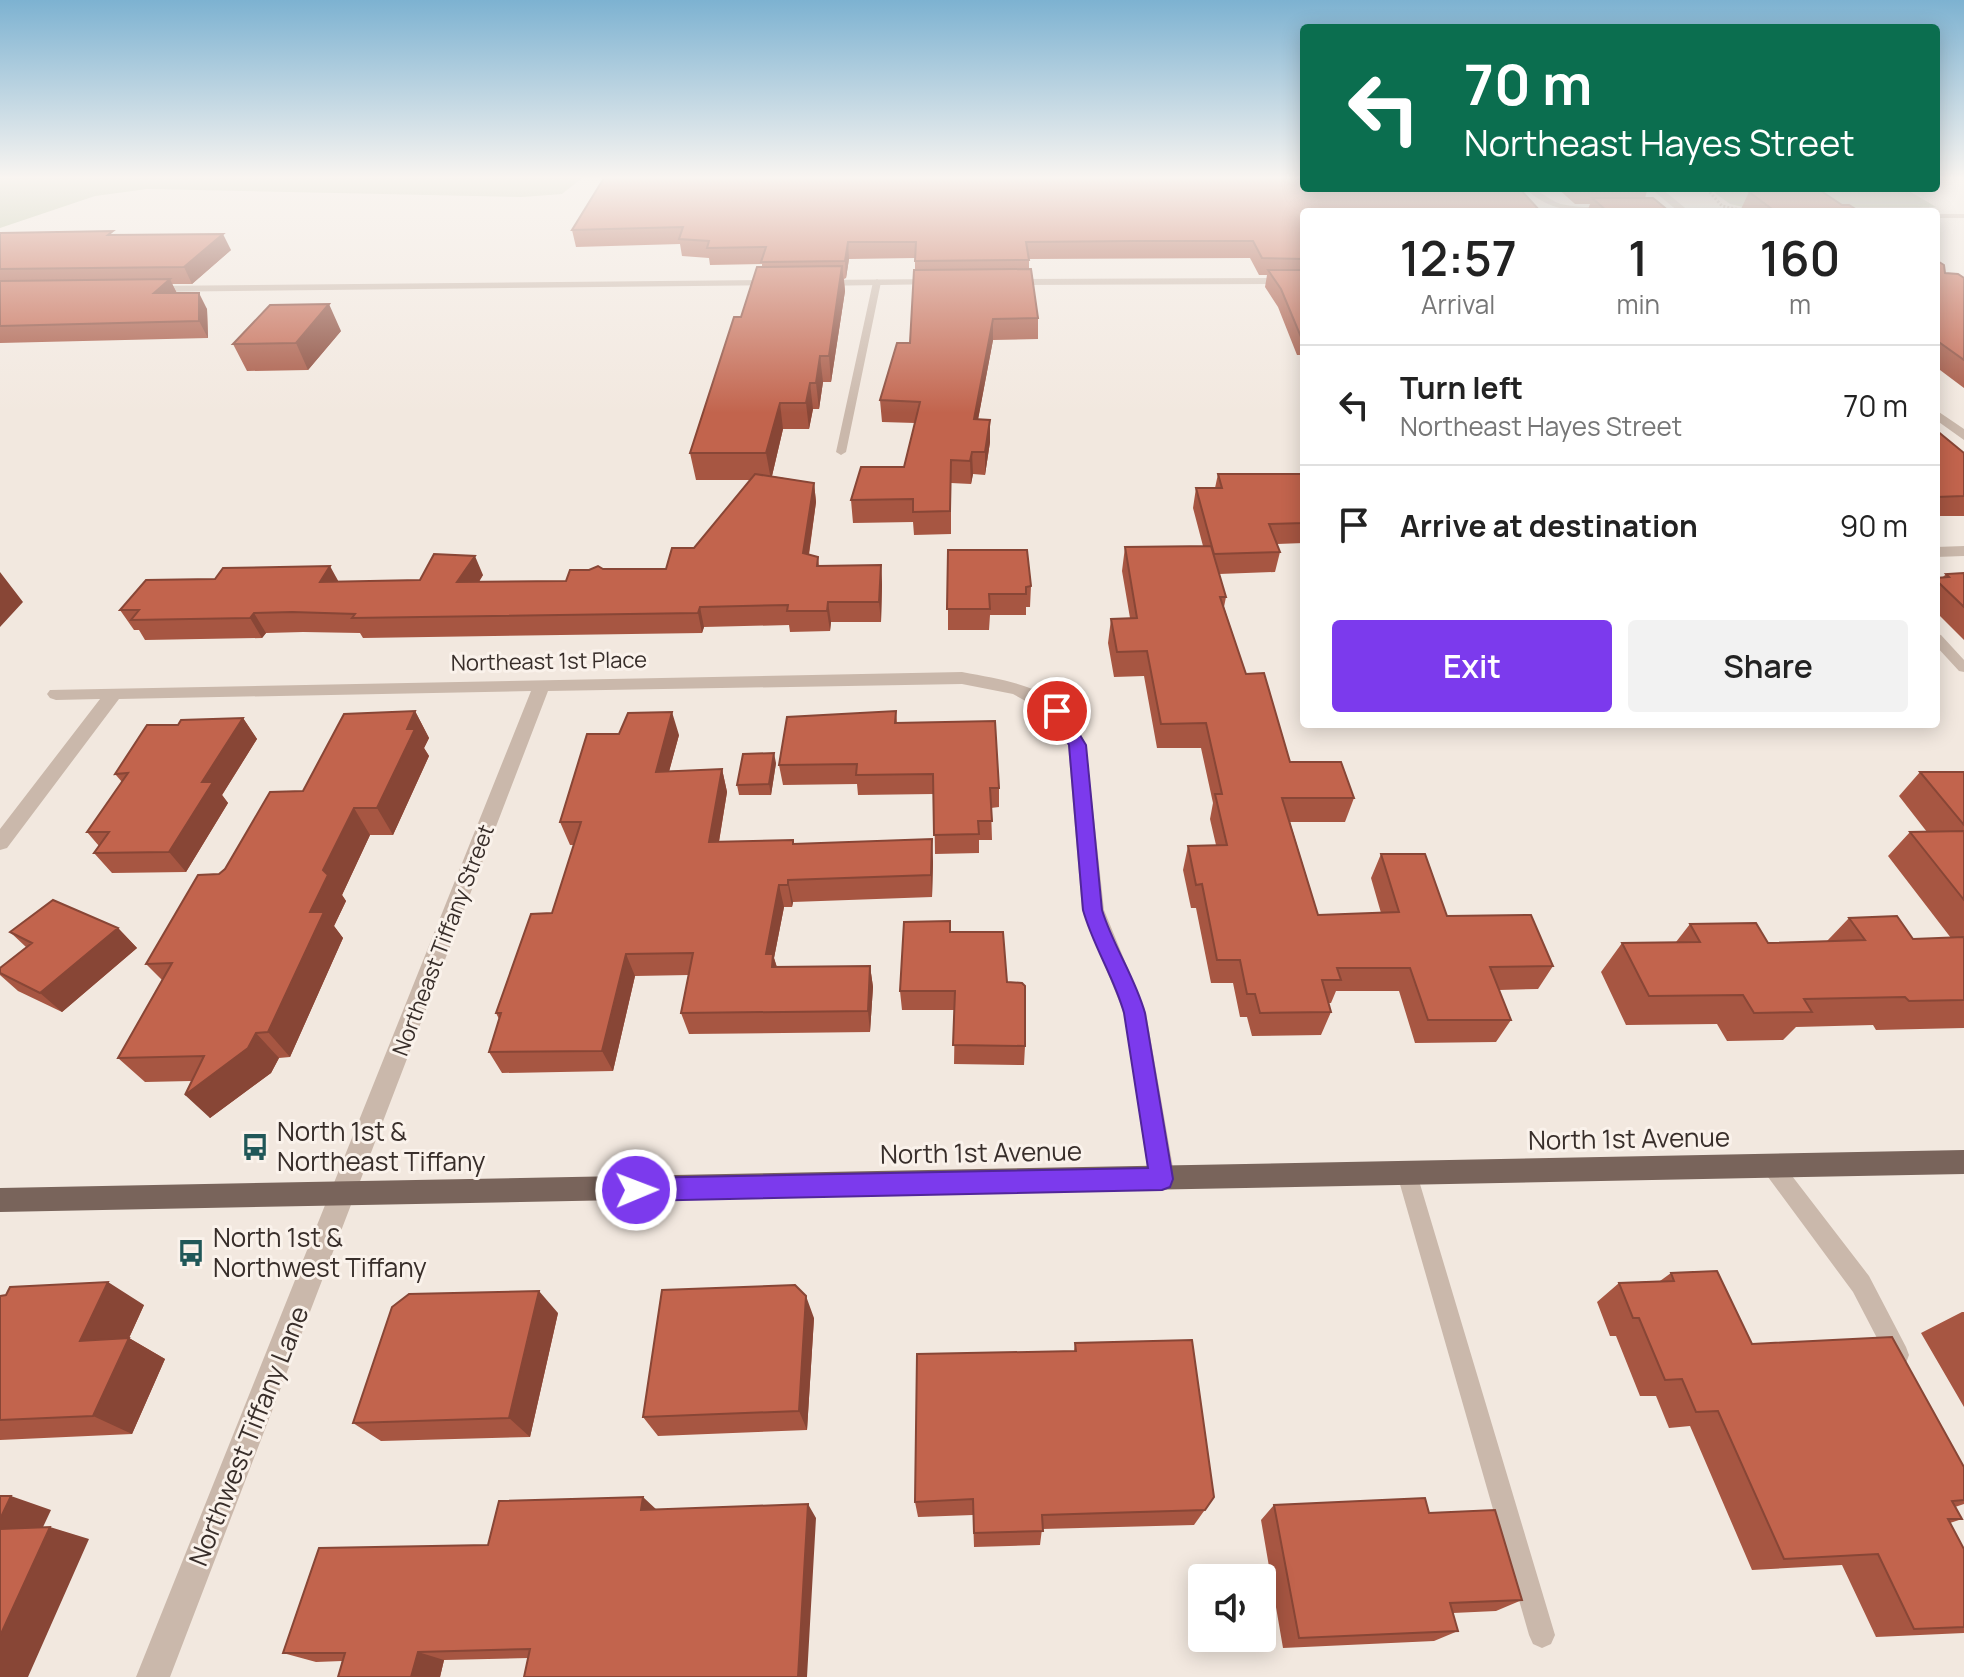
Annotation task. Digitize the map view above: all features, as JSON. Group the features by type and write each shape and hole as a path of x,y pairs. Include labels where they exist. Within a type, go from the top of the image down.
{"main road":[{"name":"North 1st Avenue","path":"0,1200 1964,1162"}],"street":[{"path":"1000,282 1300,281"},
{"path":"798,283 954,282"},
{"path":"132,290 782,283"},
{"path":"1940,417 1964,436"},
{"path":"1940,552 1964,551"},
{"name":"Northeast 1st Place","path":"56,694 962,678 991,681 1040,699 1057,711 1077,745 1093,910 1099,933 1129,992 1135,1013 1162,1179"},
{"name":"Northeast Tiffany Street","path":"344,1195 542,685"},
{"path":"0,843 114,693"},
{"name":"Northwest Tiffany Lane","path":"153,1677 344,1195"}],"lane":[{"path":"841,452 877,282"},
{"path":"1940,642 1964,668"},
{"path":"1772,1166 1861,1284 1905,1368"},
{"path":"1407,1174 1542,1635"}],"building":[{"path":"0,256 197,256 184,267 0,269"},
{"path":"763,256 846,256 845,261 761,262"},
{"path":"915,256 1028,256 1029,260 915,261"},
{"path":"1261,256 1300,256 1300,259"},
{"path":"1940,262 1944,265 1945,273 1964,278 1964,360 1940,343"},
{"path":"842,266 829,356 820,356 816,383 810,383 806,403 780,403 766,453 690,453 734,317 741,317 757,267"},
{"path":"1031,269 1038,318 993,319 974,419 990,420 985,452 972,452 970,461 951,460 950,511 913,512 913,499 851,500 861,467 904,467 920,402 880,400 897,343 910,343 914,270"},
{"path":"1268,270 1300,270 1300,335 1281,289"},
{"path":"170,279 154,293 199,293 199,321 0,326 0,281"},
{"path":"329,304 296,343 233,344 270,305"},
{"path":"1940,433 1964,453 1964,496 1940,497"},
{"path":"755,474 814,483 803,553 818,557 817,566 881,565 879,602 828,602 827,611 787,611 788,605 700,607 698,613 352,618 355,614 292,612 254,613 250,618 131,620 139,610 120,610 146,580 215,579 223,568 330,566 320,582 420,580 434,554 475,556 457,582 566,581 570,570 589,570 598,566 603,569 666,569 672,548 694,548"},
{"path":"1218,474 1300,474 1300,523 1269,524 1280,552 1214,554 1196,488 1222,488"},
{"path":"1211,546 1226,597 1220,597 1246,674 1264,673 1290,762 1341,762 1354,798 1282,798 1318,915 1399,912 1381,854 1425,854 1447,916 1531,915 1553,966 1490,967 1511,1020 1428,1020 1410,968 1337,968 1341,980 1322,980 1331,1012 1260,1013 1255,994 1247,994 1240,960 1217,960 1202,884 1196,885 1188,846 1227,845 1215,794 1222,794 1206,723 1161,724 1147,651 1117,652 1111,619 1137,618 1125,547"},
{"path":"948,550 1027,550 1031,586 1026,587 1026,594 989,594 990,609 947,609"},
{"path":"1964,573 1964,607 1940,584 1940,578 1949,577 1946,574"},
{"path":"415,711 407,729 415,729 377,808 354,808 323,870 328,875 310,912 324,912 268,1032 256,1033 248,1048 185,1095 204,1056 118,1058 172,963 146,964 198,875 219,874 225,869 270,792 303,791 344,714"},
{"path":"896,711 895,723 995,721 999,788 990,788 992,821 978,821 979,834 934,835 933,774 856,775 857,764 779,765 787,717"},
{"path":"672,712 656,772 722,769 709,842 793,840 793,844 932,839 931,875 788,880 788,885 779,885 766,954 773,954 772,967 870,966 868,1011 681,1013 693,953 626,954 602,1051 489,1052 501,1013 496,1013 531,914 552,913 581,822 560,822 587,734 619,734 628,713"},
{"path":"243,718 202,782 213,782 169,852 94,853 109,832 87,832 128,773 115,774 147,725 178,725 181,720"},
{"path":"774,753 769,784 737,785 743,754"},
{"path":"1920,772 1964,772 1964,825"},
{"path":"1964,831 1964,900 1910,832"},
{"path":"53,900 118,928 40,993 0,973 0,968 32,943 10,932"},
{"path":"1897,916 1913,939 1964,937 1964,1000 1909,1001 1905,997 1804,999 1812,1012 1754,1013 1743,995 1649,996 1622,943 1700,942 1690,924 1756,923 1768,943 1865,940 1849,918"},
{"path":"950,921 950,932 1003,932 1007,982 1025,986 1025,1046 953,1045 955,991 900,991 904,922"},
{"path":"1717,1271 1752,1344 1892,1337 1964,1467 1964,1500 1952,1501 1962,1519 1948,1519 1964,1549 1964,1627 1914,1629 1878,1554 1784,1559 1718,1411 1696,1412 1682,1379 1665,1380 1639,1318 1633,1318 1619,1283 1674,1281 1671,1273"},
{"path":"108,1282 80,1341 129,1338 93,1416 0,1420 0,1296 6,1295 10,1287"},
{"path":"795,1285 806,1296 799,1411 643,1417 662,1290"},
{"path":"539,1291 509,1418 353,1423 392,1307 409,1294"},
{"path":"1192,1340 1214,1497 1205,1510 1042,1515 1043,1531 974,1533 973,1499 915,1502 917,1354 1076,1351 1075,1343"},
{"path":"0,1496 11,1496 0,1519"},
{"path":"643,1497 641,1510 808,1504 798,1677 524,1677 530,1649 418,1652 411,1677 338,1677 345,1653 283,1653 319,1548 488,1545 499,1501"},
{"path":"1425,1498 1429,1513 1495,1510 1522,1600 1450,1603 1458,1631 1299,1638 1274,1505"},
{"path":"50,1527 0,1636 0,1529"}],"place":[{"name":"North 1st & Northeast Tiffany","path":"255,1147"},
{"name":"North 1st & Northwest Tiffany","path":"191,1253"}],"route":[{"path":"636,1190 1162,1179 1135,1013 1129,992 1099,933 1093,910 1077,745 1069,726 1057,711"}]}
